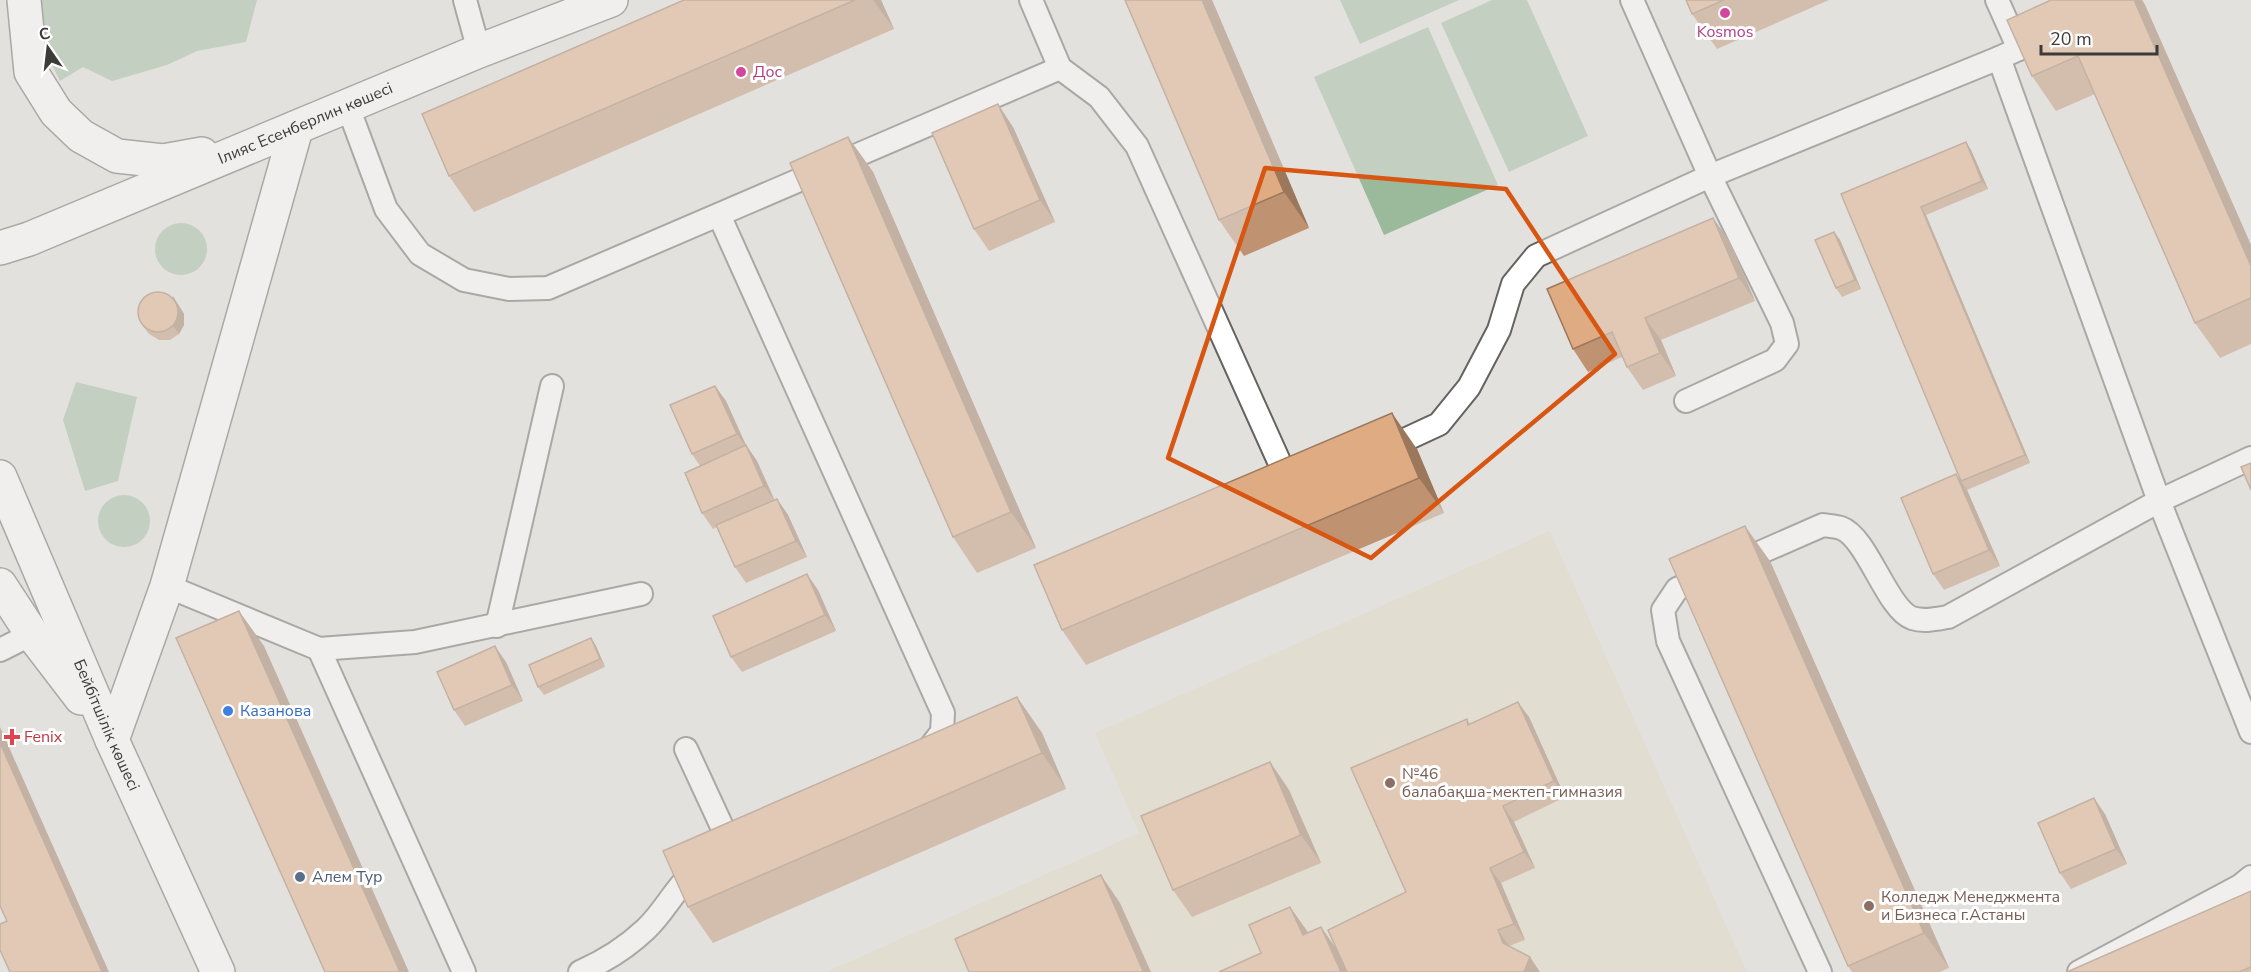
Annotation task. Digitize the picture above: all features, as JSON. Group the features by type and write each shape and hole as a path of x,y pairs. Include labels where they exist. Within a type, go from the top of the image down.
{"main road":[{"path":"24,0 31,72 57,112 81,136 117,156 163,161 265,140 296,129"},
{"name":"Ілияс Есенберлин көшесі","path":"0,248 29,239 479,51 611,0"},
{"path":"112,740 167,586 296,129"},
{"name":"Бейбітшілік көшесі","path":"0,477 112,740 218,972"},
{"path":"0,585 32,634 112,740"}],"lane":[{"path":"465,0 479,51"},
{"path":"1031,0 1060,68 1099,97 1137,146 1291,488"},
{"path":"1632,0 1710,176 1782,323 1786,344 1775,360 1686,401"},
{"path":"1997,0 2009,53 2159,501 2251,732"},
{"path":"1368,457 1439,424 1469,387 1499,330 1513,284 1536,256 1710,176 2069,27"},
{"path":"348,107 386,209 420,254 464,280 509,289 548,288 1060,68"},
{"path":"719,215 943,712 942,732 924,756 903,765"},
{"path":"497,626 552,386"},
{"path":"1820,972 1668,641 1663,610 1677,589 1822,525 1842,528 1855,538 1898,605 1909,617 1926,621 1948,617 2159,501 2251,458"},
{"path":"1269,497 1313,479"},
{"path":"167,586 319,649 415,642 641,594"},
{"path":"0,650 32,634"},
{"path":"319,649 464,972"},
{"path":"686,749 730,844"},
{"path":"580,972 602,962 646,929 684,879 730,844 751,834"},
{"path":"2079,972 2240,886 2251,877"}],"highlighted area":[{"path":"1265,168 1506,189 1615,354 1371,558 1168,458"}],"shaded area":[{"name":"№46 балабақша-мектеп-гимназия","path":"1550,531 1747,972 826,972 1139,833 1095,733"}],"green space":[{"path":"42,0 257,0 246,42 197,51 167,65 112,81 83,67 60,81 32,25"},
{"path":"1340,0 1459,0 1360,44"},
{"path":"1492,0 1527,0 1588,136 1509,172 1441,23"},
{"path":"1428,27 1498,185 1384,235 1314,77"},
{"path":"181,223 191,225 199,231 205,239 207,249 205,259 199,267 191,273 181,275 171,273 163,267 157,259 155,249 157,239 163,231 171,225"},
{"path":"76,382 137,397 118,481 85,491 63,420"},
{"path":"124,495 134,497 142,503 148,511 150,521 148,531 142,539 134,545 124,547 114,545 106,539 100,531 98,521 100,511 106,503 114,497"}],"building":[{"path":"684,0 855,0 449,176 422,114"},
{"path":"1125,0 1202,0 1284,192 1219,220"},
{"path":"1686,0 1724,0 1692,14"},
{"path":"2051,0 2134,0 2251,266 2251,298 2195,323 2078,56 2032,76 2007,20"},
{"path":"998,104 1040,200 974,229 932,133"},
{"path":"848,137 1011,512 953,537 790,163"},
{"path":"1966,142 1982,181 1921,207 2025,455 1961,481 1841,194"},
{"path":"1713,218 1739,278 1645,318 1660,353 1627,367 1612,332 1573,349 1547,289"},
{"path":"1834,232 1855,280 1836,288 1815,240"},
{"path":"158,292 166,293 172,298 177,304 177,320 172,326 166,331 158,332 150,331 144,326 139,320 138,312 139,304 144,298 150,293"},
{"path":"715,386 737,434 692,454 670,405"},
{"path":"1392,413 1419,478 1062,630 1034,565"},
{"path":"746,445 764,486 702,513 685,473"},
{"path":"2251,463 2251,490 2241,467"},
{"path":"1956,474 1989,550 1933,574 1901,498"},
{"path":"777,499 796,541 735,567 716,525"},
{"path":"1745,526 1924,933 1848,966 1669,559"},
{"path":"807,574 825,615 731,657 713,616"},
{"path":"239,611 400,972 325,972 176,638"},
{"path":"591,638 600,659 538,687 529,665"},
{"path":"495,646 512,685 454,710 437,672"},
{"path":"1017,697 1042,753 688,907 663,851"},
{"path":"1518,702 1554,781 1503,806 1524,852 1490,868 1514,924 1498,930 1503,943 1530,957 1524,972 1347,972 1328,930 1406,892 1351,768 1467,719 1468,725"},
{"path":"0,743 102,972 10,972 0,950 0,924 7,921 0,906"},
{"path":"1270,762 1301,835 1173,890 1141,816"},
{"path":"2094,798 2116,849 2060,873 2038,823"},
{"path":"1101,875 1143,971 969,972 955,939"},
{"path":"2251,891 2251,967 2239,972 2067,972"},
{"path":"1290,907 1303,935 1321,927 1341,972 1219,972 1261,953 1249,925"}],"place":[{"name":"Kosmos","path":"1725,13"},
{"name":"Дос","path":"741,72"},
{"name":"Казанова","path":"228,711"},
{"name":"Fenix","path":"12,737"},
{"name":"№46 балабақша-мектеп-гимназия","path":"1390,783"},
{"name":"Алем Тур","path":"300,877"},
{"name":"Колледж Менеджмента и Бизнеса г.Астаны","path":"1869,906"}]}
